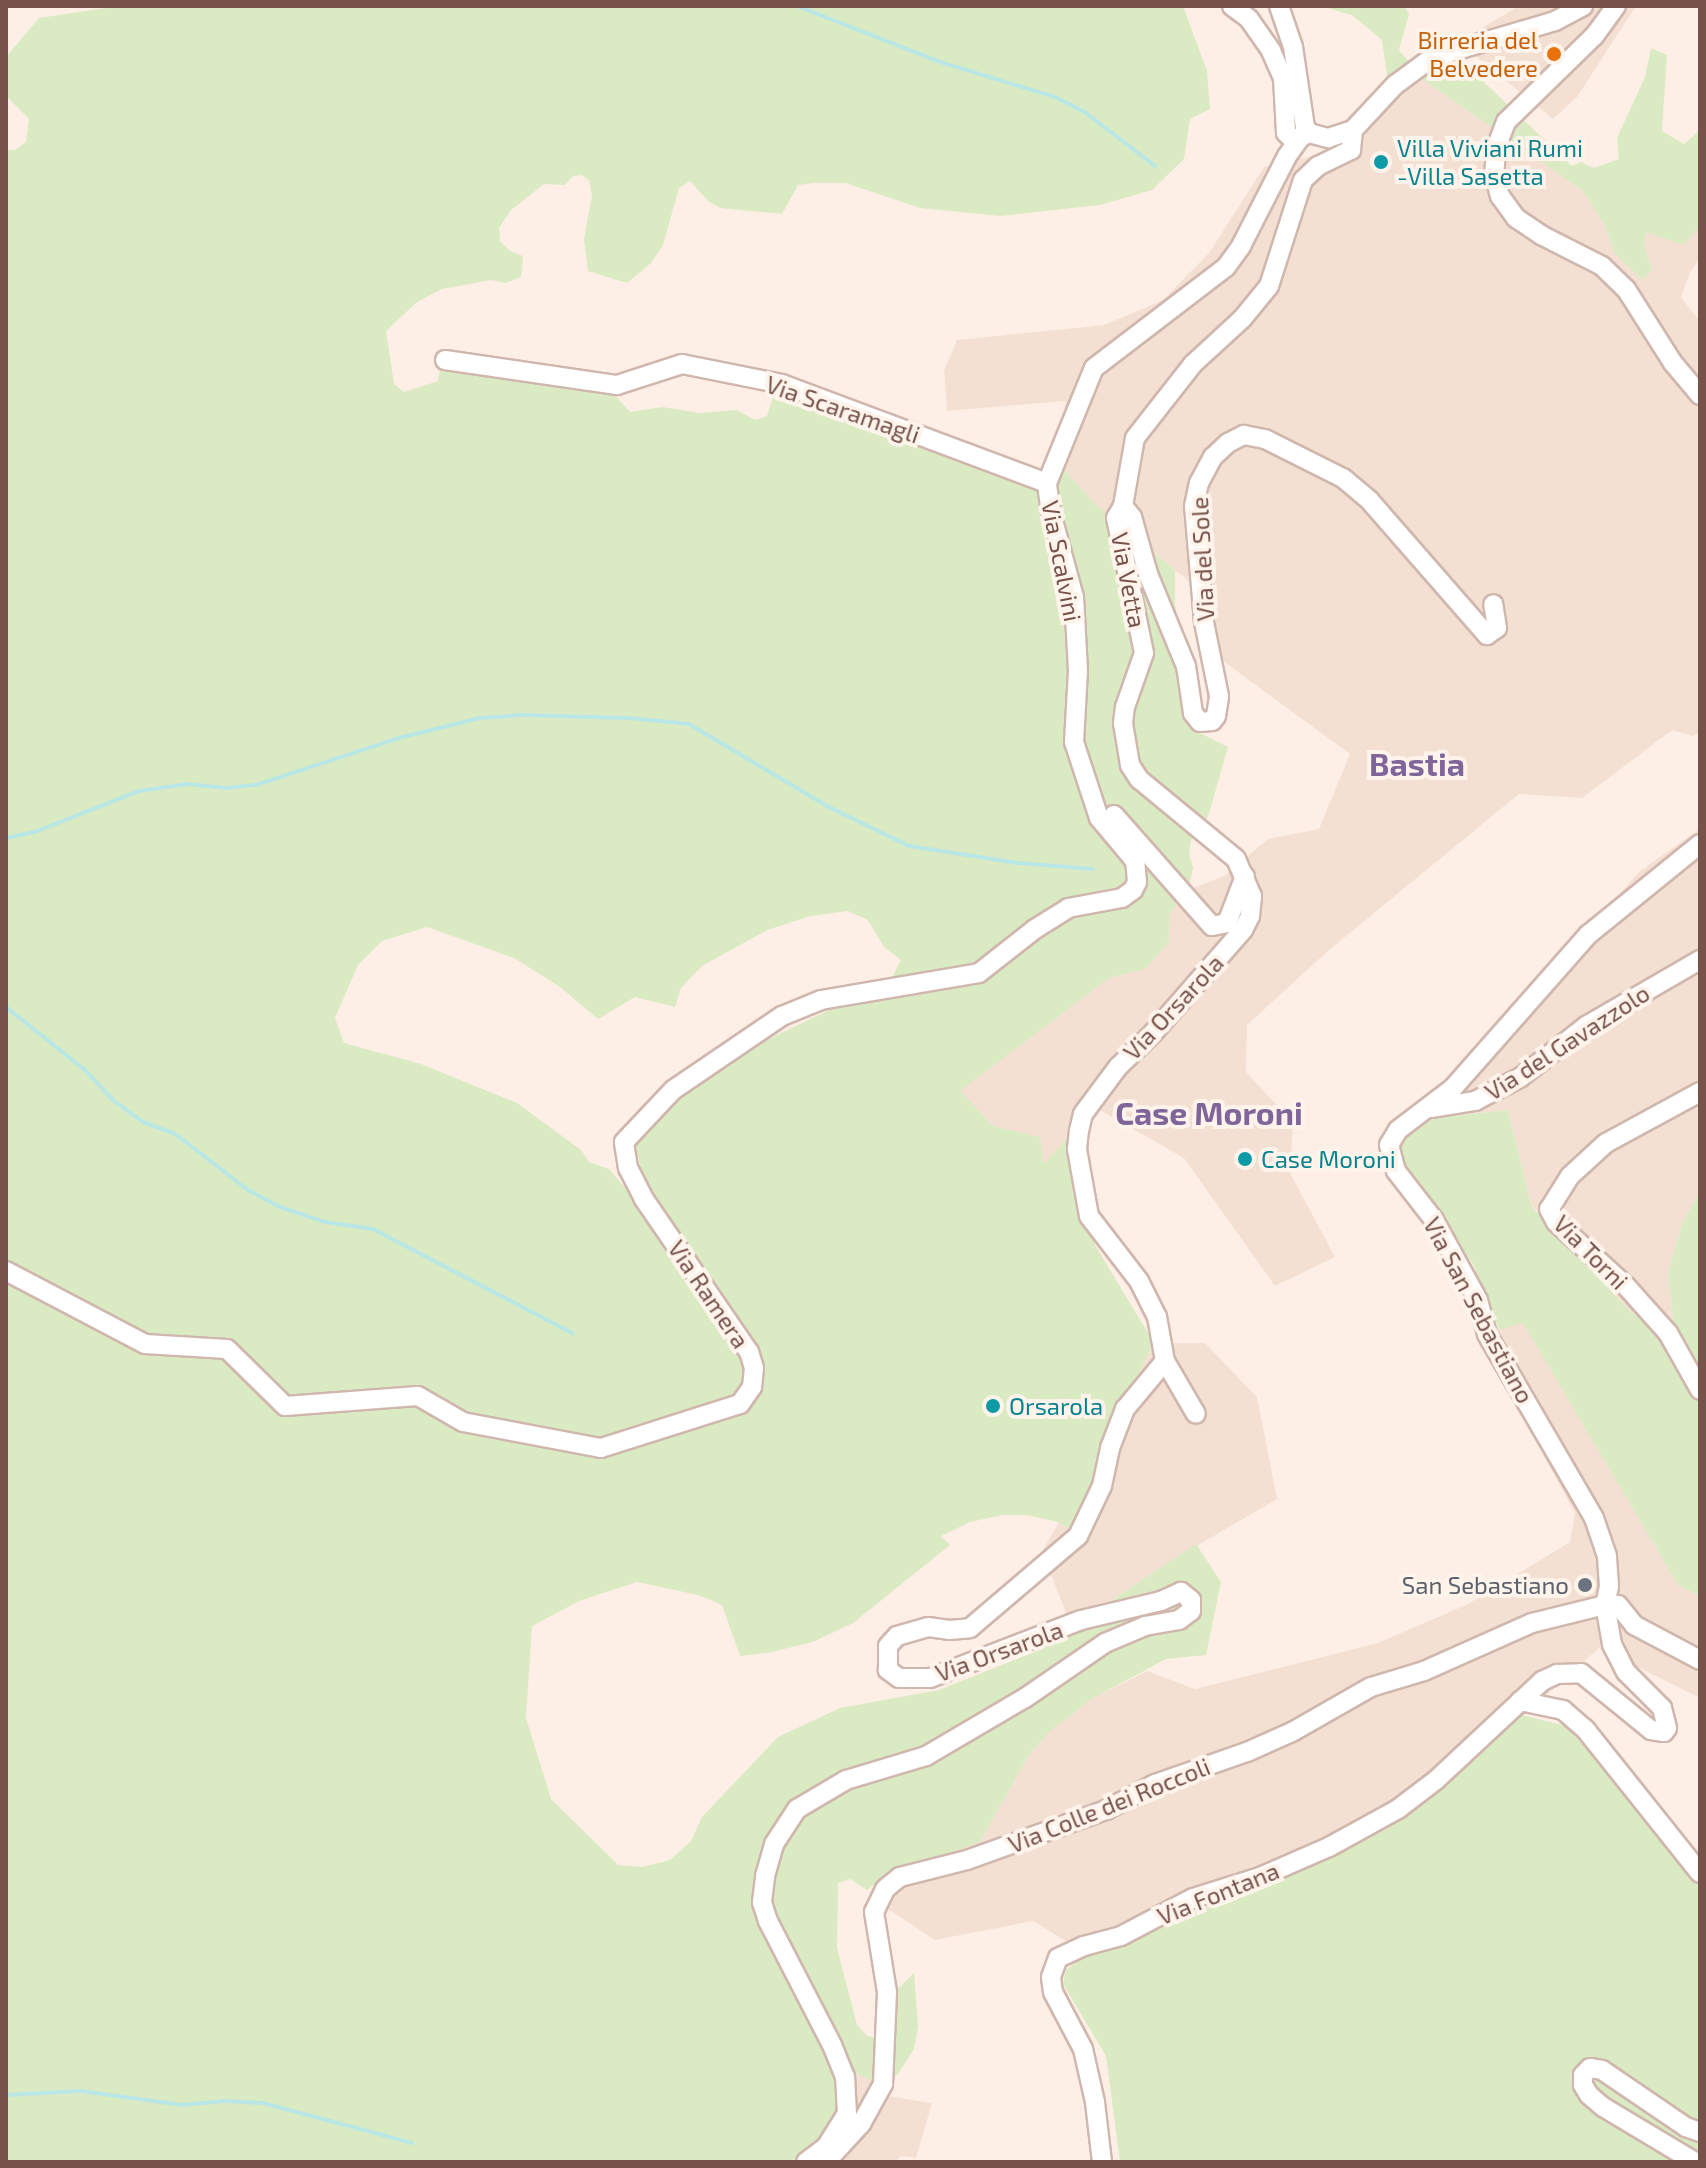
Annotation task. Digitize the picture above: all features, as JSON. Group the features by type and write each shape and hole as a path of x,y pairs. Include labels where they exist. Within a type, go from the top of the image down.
{"street":[{"path":"1232,6 1249,19 1271,51 1283,78 1286,133 1292,139 1305,135 1328,138 1353,130 1395,85 1433,57 1555,21 1583,6"},
{"path":"1279,6 1293,47 1305,135"},
{"path":"1616,6 1594,36 1506,122 1497,145 1494,174 1500,196 1516,218 1541,235 1602,266 1626,289 1673,363 1700,395"},
{"name":"Via Vetta","path":"1245,876 1236,859 1139,779 1130,765 1123,723 1125,707 1144,653 1116,518 1123,506 1135,438 1193,364 1242,319 1269,286 1303,180 1318,166 1351,150 1353,130"},
{"name":"Via Scalvini","path":"1245,876 1227,923 1212,926 1092,794 1074,742 1078,671 1074,597 1051,513 1047,483 1094,368 1226,267 1241,246 1287,156 1305,135"},
{"name":"Via Scaramagli","path":"445,360 617,385 682,364 782,384 1047,483"},
{"name":"Via del Sole","path":"1123,506 1132,517 1148,574 1186,666 1193,713 1200,722 1212,721 1216,716 1219,696 1204,622 1194,506 1199,483 1213,457 1228,443 1244,435 1265,439 1343,478 1370,501 1487,635 1497,628 1493,604"},
{"name":"Via Ramera","path":"6,1271 145,1344 227,1349 285,1406 418,1396 463,1422 601,1448 740,1404 752,1387 754,1368 749,1352 644,1199 628,1168 624,1142 673,1090 782,1016 821,1000 979,973 1068,908 1127,896 1137,882 1135,861 1099,818 1092,794"},
{"name":"Via San Sebastiano","path":"1539,1683 1557,1674 1581,1673 1651,1730 1664,1732 1667,1720 1662,1708 1626,1672 1612,1644 1605,1605 1609,1586 1607,1556 1594,1518 1487,1334 1478,1300 1434,1220 1396,1171 1389,1145 1398,1130 1453,1088 1589,934 1700,844"},
{"name":"Via Orsarola","path":"806,2162 826,2147 847,2114 845,2077 817,2012 768,1921 762,1902 774,1844 797,1809 846,1780 926,1756 1025,1698 1105,1643 1145,1626 1179,1620 1191,1611 1191,1600 1181,1592 1161,1601 1081,1620 930,1678 899,1678 888,1670 888,1646 897,1636 928,1627 949,1630 970,1628 1078,1536 1102,1486 1110,1448 1125,1409 1165,1361 1157,1317 1139,1281 1089,1216 1077,1149 1079,1131 1083,1114 1118,1067 1153,1033 1243,930 1250,916 1252,896 1245,876"},
{"name":"Via del Gavazzolo","path":"1428,1108 1475,1101 1502,1088 1521,1077 1586,1026 1700,960"},
{"name":"Via Torni","path":"1700,1092 1606,1143 1570,1176 1549,1209 1556,1222 1626,1286 1668,1333 1700,1390"},
{"path":"1165,1361 1196,1414"},
{"path":"1605,1605 1618,1605 1634,1625 1700,1660"},
{"name":"Via Colle dei Roccoli","path":"826,2162 861,2124 883,2084 887,1992 874,1912 885,1889 900,1877 967,1860 1106,1810 1155,1784 1247,1752 1292,1732 1371,1687 1424,1671 1505,1632 1605,1605"},
{"name":"Via Fontana","path":"1102,2162 1095,2102 1083,2049 1053,1992 1051,1977 1058,1958 1084,1946 1121,1936 1193,1898 1260,1877 1384,1817 1436,1780 1539,1683"},
{"path":"1520,1701 1563,1710 1585,1729 1700,1873"},
{"path":"1695,2162 1603,2107 1589,2095 1583,2085 1583,2075 1590,2068 1602,2070 1700,2132"}],"shaded area":[{"path":"1519,6 1636,6 1577,97 1553,119 1458,42"},
{"path":"1415,74 1583,191 1604,224 1615,254 1652,270 1644,245 1646,232 1662,236 1699,226 1700,220 1700,258 1690,272 1681,297 1700,322 1700,732 1693,736 1672,730 1582,798 1519,794 1329,950 1247,1025 1246,1072 1293,1122 1290,1173 1335,1257 1275,1286 1184,1158 1084,1101 1068,1137 1044,1165 1039,1137 993,1126 959,1091 1109,978 1145,969 1169,942 1170,913 1188,890 1224,876 1268,839 1319,829 1350,754 1223,661 1209,598 1095,504 1056,460 1066,401 947,411 944,371 957,340 1104,325 1163,300 1209,253 1264,167 1359,146 1386,99"},
{"path":"1700,829 1700,1191 1682,1224 1668,1274 1675,1337 1631,1312 1532,1206 1508,1110 1424,1119 1509,1016 1640,871"},
{"path":"1523,1322 1678,1585 1700,1596 1700,1698 1599,1648 1446,1784 1387,1829 1278,1881 1087,1954 1033,1921 935,1940 885,1907 882,1878 980,1842 1029,1755 1048,1733 1090,1700 1147,1671 1195,1689 1378,1643 1468,1604 1570,1542 1575,1513 1492,1361 1499,1330"},
{"path":"1154,1343 1205,1343 1257,1397 1277,1499 1171,1561 1115,1598 1074,1633 1042,1552 1059,1522 1074,1532 1122,1407"},
{"path":"839,2045 882,2086 887,2096 932,2103 916,2158 901,2156 895,2162 790,2162 823,2139"}],"green space":[{"path":"119,6 1183,6 1207,71 1210,109 1190,119 1184,159 1152,190 1100,205 1001,216 920,208 846,183 813,183 798,185 782,214 720,208 708,201 690,181 679,188 663,245 651,263 627,283 588,271 584,239 592,195 589,180 582,175 573,176 565,185 544,184 511,210 499,228 500,241 510,251 523,256 521,277 506,283 491,280 442,289 417,302 386,331 394,384 404,392 438,381 440,367 532,367 614,394 630,412 662,407 700,413 737,410 755,420 767,416 775,390 1021,474 1028,486 1042,490 1056,460 1095,504 1175,570 1175,604 1193,707 1190,728 1228,747 1208,817 1192,835 1189,853 1193,868 1188,890 1170,913 1169,942 1145,969 1109,978 960,1091 993,1126 1040,1137 1044,1164 1068,1137 1069,1155 1095,1245 1154,1343 1122,1407 1085,1527 1074,1532 1058,1522 1026,1515 1003,1515 970,1522 941,1536 950,1545 853,1623 813,1642 767,1653 740,1656 722,1605 698,1595 637,1582 579,1601 532,1626 526,1718 551,1799 618,1865 642,1867 670,1860 691,1841 702,1817 778,1737 840,1708 939,1690 1034,1652 1074,1633 1115,1598 1196,1544 1221,1582 1206,1655 1166,1659 1090,1700 1048,1733 1029,1755 980,1842 882,1878 867,1890 850,1879 838,1883 837,1948 857,2025 867,2036 882,2039 895,1992 914,1973 918,2027 914,2049 898,2074 882,2086 856,2073 840,2047 845,2107 823,2139 790,2162 6,2162 6,150 15,150 26,142 29,119 6,96 6,57 39,18","holes":["848,911 868,920 884,947 901,960 890,981 714,1065 633,1139 644,1179 627,1190 609,1169 589,1162 581,1150 517,1103 421,1064 344,1043 335,1018 358,965 382,941 427,927 514,958 560,987 598,1019 635,997 675,1007 681,988 702,966 767,930 811,916"]},
{"path":"1320,6 1404,6 1409,14 1399,50 1409,62 1445,45 1572,166 1581,162 1594,168 1619,159 1617,138 1645,77 1651,48 1667,55 1662,131 1684,144 1700,130 1699,226 1684,245 1646,232 1644,245 1652,270 1642,280 1615,254 1604,224 1583,191 1415,74 1390,95 1382,40 1352,15"},
{"path":"1508,1110 1532,1207 1631,1312 1663,1333 1675,1337 1668,1274 1682,1224 1700,1191 1700,1596 1678,1585 1523,1323 1499,1330 1473,1264 1404,1165 1399,1147 1424,1119"},
{"path":"1522,1715 1566,1726 1657,1825 1700,1885 1700,2162 1120,2162 1106,2056 1063,1984 1066,1970 1087,1954 1278,1881 1387,1829 1446,1784"}],"waterway":[{"path":"797,6 937,61 1055,97 1086,113 1155,166"},
{"path":"6,838 35,832 139,791 188,784 226,788 256,785 399,738 480,718 519,715 630,718 689,724 829,807 909,846 1018,863 1093,869"},
{"path":"6,1007 85,1070 114,1101 143,1122 174,1133 248,1190 280,1207 325,1222 373,1229 572,1333"},
{"path":"6,2095 81,2091 182,2105 225,2101 263,2103 412,2143"}],"place":[{"name":"Birreria del Belvedere","path":"1554,54"},
{"name":"Villa Viviani Rumi -Villa Sasetta","path":"1381,162"},
{"name":"Case Moroni","path":"1245,1159"},
{"name":"Orsarola","path":"993,1406"},
{"name":"San Sebastiano","path":"1585,1585"}],"district":[{"name":"Bastia","path":"1417,763"},
{"name":"Case Moroni","path":"1209,1112"}]}
